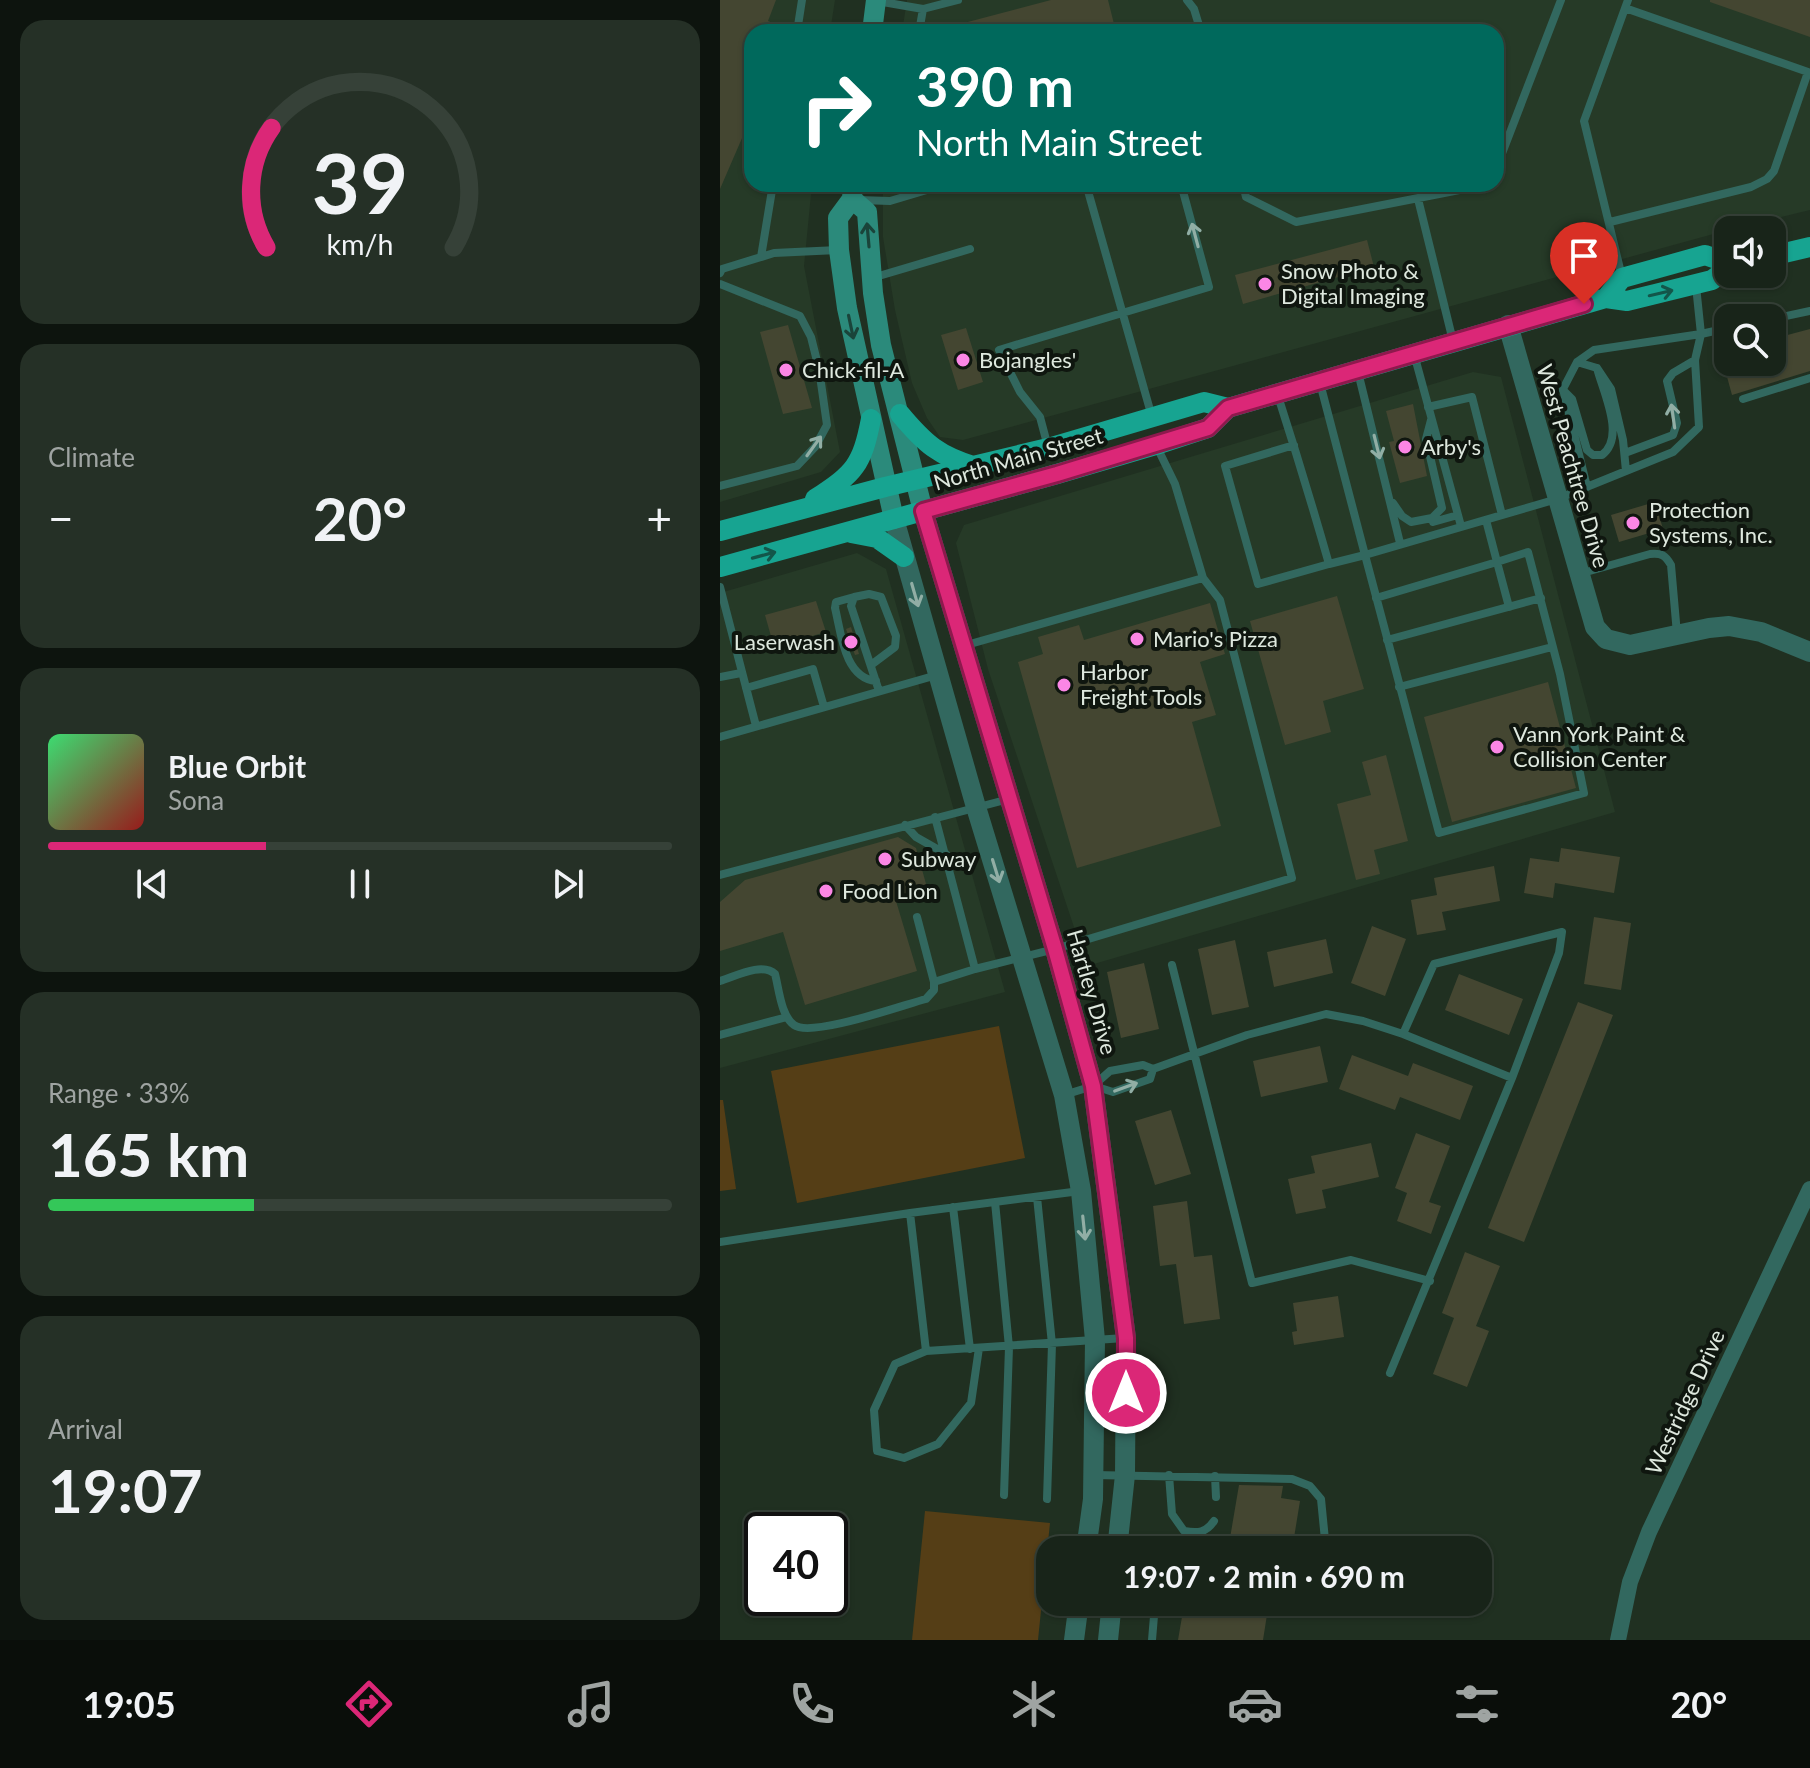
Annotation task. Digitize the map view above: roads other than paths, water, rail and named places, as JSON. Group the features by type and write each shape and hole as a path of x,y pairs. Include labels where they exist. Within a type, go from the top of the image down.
{"main road":[{"path":"872,24 873,0"},
{"path":"894,519 847,308 839,250 838,218 852,192 867,212 881,345 923,511"},
{"path":"1786,253 1810,247"},
{"path":"1616,300 1622,278 1705,255"},
{"path":"1696,284 1695,272 1705,255"},
{"name":"North Main Street","path":"1705,255 1714,259"},
{"name":"North Main Street","path":"720,531 1048,448 1204,402 1228,408 1508,325 1714,278"},
{"name":"North Main Street","path":"720,567 1156,445 1208,428 1228,408"},
{"path":"900,414 924,443 948,457 976,467"},
{"path":"1156,445 1158,415"},
{"path":"798,510 852,472 865,451 871,419"},
{"path":"847,532 877,538 904,557"}],"street":[{"name":"West Peachtree Drive","path":"1508,325 1591,620 1606,639 1621,644 1677,635"},
{"name":"Hartley Drive","path":"923,511 1055,949 1093,1086 1126,1338 1125,1475 1118,1536"},
{"path":"894,519 937,675 1064,1095 1081,1191 1095,1340 1093,1475 1087,1536"},
{"path":"1677,635 1709,628 1739,628 1761,632 1810,652"},
{"name":"Westridge Drive","path":"1618,1640 1630,1582 1649,1532 1810,1189"},
{"path":"1074,1640 1077,1616"},
{"path":"1108,1640 1111,1616"}],"lane":[{"path":"798,24 802,0"},
{"path":"873,0 923,9 958,0"},
{"path":"1187,0 1199,24"},
{"path":"1504,148 1561,0"},
{"path":"1610,222 1751,187 1767,179 1774,171 1808,72 1626,4 1584,121 1622,278"},
{"path":"920,24 923,9"},
{"path":"761,257 772,192"},
{"path":"852,192 890,201 920,192"},
{"path":"1088,192 1158,415"},
{"path":"1048,448 1040,417 1021,394 999,350 1209,287 1183,192"},
{"path":"1245,192 1246,197 1296,222 1452,192"},
{"path":"1418,199 1453,342"},
{"path":"872,278 970,249"},
{"path":"721,270 774,253 839,250"},
{"path":"720,284 800,316 811,337 819,369 827,425 815,447 797,466 720,486"},
{"path":"1294,445 1225,466 1258,584 1486,520 1587,487 1673,452 1699,427 1695,360 1701,334 1696,284"},
{"path":"1786,316 1810,311"},
{"path":"1587,487 1563,389 1568,374 1577,362 1594,350 1714,331"},
{"path":"1414,353 1461,526"},
{"path":"1625,453 1673,435 1677,423 1667,381 1673,373 1695,360"},
{"path":"1577,362 1597,368 1611,389 1626,471"},
{"path":"1563,389 1572,399 1587,450 1593,455 1602,455 1610,449 1613,435 1597,368"},
{"path":"1358,371 1400,543"},
{"path":"1743,399 1810,378"},
{"path":"1319,382 1399,687 1439,833 1584,793 1528,552 1376,598"},
{"path":"1277,395 1329,564"},
{"path":"1428,407 1472,397 1502,515"},
{"path":"1388,495 1402,516 1411,522 1439,514 1442,508 1426,439 1431,418"},
{"path":"934,982 1292,878 1220,600 1203,578 1175,484 1156,445"},
{"path":"1397,531 1458,515"},
{"path":"1486,520 1509,607"},
{"path":"1578,574 1650,554 1666,556 1671,565 1677,635"},
{"path":"963,646 1203,578"},
{"path":"720,587 756,726"},
{"path":"871,665 895,647 896,636 881,597 869,594 836,602 847,657 868,680 876,681"},
{"path":"854,597 851,606 879,691"},
{"path":"1387,640 1541,598"},
{"path":"1399,687 1552,647"},
{"path":"746,688 813,669 824,707"},
{"path":"720,677 741,673"},
{"path":"720,737 937,675"},
{"path":"720,875 1010,799"},
{"path":"935,817 975,969"},
{"path":"905,825 916,837 947,855"},
{"path":"720,981 763,968 772,970 787,1017 801,1029 826,1027 926,999 934,990 934,982 917,917"},
{"path":"1390,1373 1512,1078 1559,953 1562,932 1434,964 1403,1034"},
{"path":"1172,965 1252,1283 1351,1260 1430,1281"},
{"path":"1064,1095 1093,1086 1110,1071 1143,1065 1153,1069 1247,1035 1326,1014 1363,1021 1403,1034 1512,1078"},
{"path":"720,1035 787,1017"},
{"path":"1093,1086 1113,1092 1150,1079 1153,1069"},
{"path":"720,1242 1081,1191"},
{"path":"1037,1197 1052,1344 1047,1499"},
{"path":"995,1202 1009,1347 1004,1495"},
{"path":"953,1207 974,1348 971,1403 938,1444 904,1458 877,1451 874,1410 895,1364 926,1351 974,1348 1009,1347 1126,1338"},
{"path":"910,1213 926,1351"},
{"path":"1093,1475 1292,1479 1310,1486 1321,1499 1325,1536"},
{"path":"1169,1475 1172,1514 1184,1531 1197,1533 1208,1529 1214,1521"},
{"path":"1215,1476 1216,1497"},
{"path":"1152,1640 1154,1616"}],"place":[{"name":"Snow Photo & Digital Imaging","path":"1265,284"},
{"name":"Bojangles'","path":"963,360"},
{"name":"Chick-fil-A","path":"786,370"},
{"name":"Arby's","path":"1405,447"},
{"name":"Protection Systems, Inc.","path":"1633,523"},
{"name":"Mario's Pizza","path":"1137,639"},
{"name":"Laserwash","path":"851,642"},
{"name":"Harbor Freight Tools","path":"1064,685"},
{"name":"Vann York Paint & Collision Center","path":"1497,747"},
{"name":"Subway","path":"885,859"},
{"name":"Food Lion","path":"826,891"}]}
